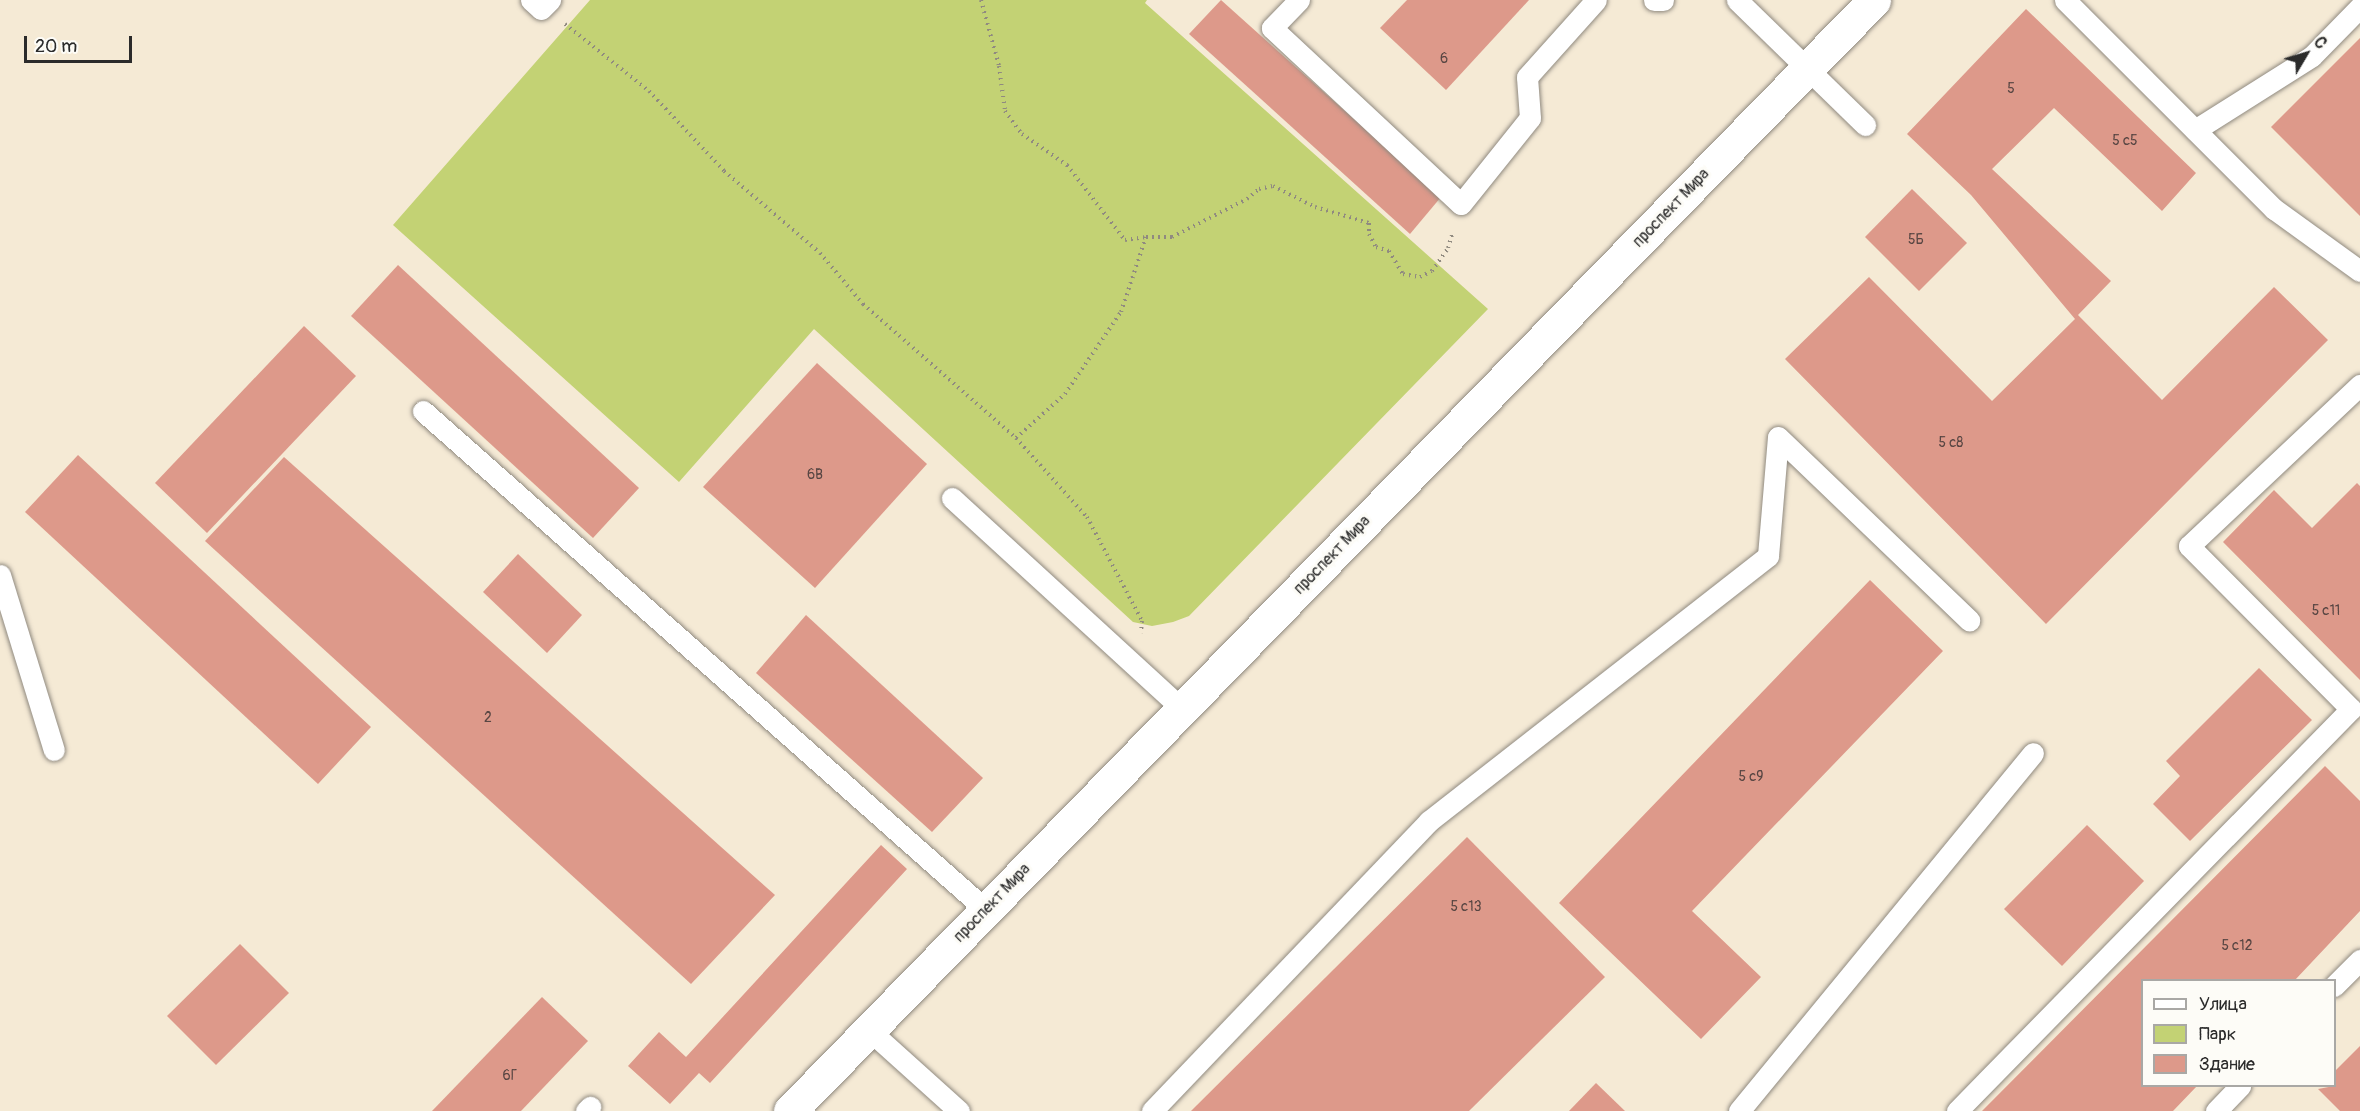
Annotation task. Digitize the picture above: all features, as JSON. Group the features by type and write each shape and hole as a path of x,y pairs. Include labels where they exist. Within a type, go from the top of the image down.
{"main road":[{"name":"проспект Мира","path":"790,1111 1874,0"}],"lane":[{"path":"1299,0 1272,28 1461,204 1530,118 1527,77 1596,0"},
{"path":"1654,0 1663,0"},
{"path":"1737,0 1865,125"},
{"path":"2065,0 2274,209 2360,271"},
{"path":"2194,130 2312,56 2360,7"},
{"path":"1957,1111 2355,715 2189,546 2360,386"},
{"path":"423,411 986,910"},
{"path":"1152,1111 1429,821 1768,556 1778,437 1969,620"},
{"path":"952,498 1182,709"},
{"path":"0,575 54,750"},
{"path":"1739,1111 2033,753"},
{"path":"2336,984 2360,960"},
{"path":"869,1030 959,1111"},
{"path":"2216,1111 2239,1087"}],"path":[{"path":"981,0 999,66 1005,111 1022,134 1067,165 1125,240 1172,237 1247,199 1258,189 1273,186 1315,207 1369,223 1369,234 1376,247 1389,251 1403,273 1420,277 1432,271 1448,248 1461,204"},
{"path":"541,3 649,91 724,171 820,254 863,304 1016,438 1088,517 1142,621 1140,643"},
{"path":"1016,438 1065,394 1121,312 1146,237"}],"green space":[{"path":"590,0 1147,0 1145,3 1488,309 1189,616 1173,622 1152,626 1133,622 814,329 679,482 393,225"}],"building":[{"path":"1221,0 1441,197 1410,234 1189,34"},
{"path":"1407,0 1529,0 1446,90 1380,28"},
{"path":"2026,9 2196,173 2162,211 2054,108 1992,169 2111,281 2078,315 2162,400 2274,287 2328,340 2046,624 1785,359 1869,277 1992,401 2075,319 1971,195 1907,134"},
{"path":"2360,38 2360,216 2271,127"},
{"path":"1912,189 1967,243 1919,291 1865,237"},
{"path":"398,265 639,488 593,538 351,316"},
{"path":"304,326 356,376 207,533 155,483"},
{"path":"817,363 927,464 815,588 703,487"},
{"path":"78,455 371,727 318,784 25,512"},
{"path":"284,457 775,895 691,984 205,541"},
{"path":"2357,483 2360,486 2360,680 2223,542 2274,490 2312,528"},
{"path":"518,554 582,615 547,653 483,592"},
{"path":"1870,580 1943,651 1692,911 1761,977 1701,1039 1559,903"},
{"path":"806,615 983,778 932,832 756,673"},
{"path":"2259,668 2312,720 2190,841 2153,804 2180,776 2166,761"},
{"path":"2325,766 2360,801 2360,911 2296,979 2141,979 2141,1087 2196,1087 2173,1111 1982,1111"},
{"path":"2087,825 2144,881 2062,966 2004,909"},
{"path":"1467,837 1605,977 1469,1111 1191,1111"},
{"path":"881,845 907,869 710,1083 699,1073 670,1104 628,1066 659,1032 686,1057"},
{"path":"240,944 289,993 216,1065 167,1016"},
{"path":"542,997 588,1041 521,1111 432,1111"},
{"path":"2360,1046 2360,1111 2340,1111 2318,1089 2336,1087 2336,1070"},
{"path":"1596,1083 1625,1111 1569,1111"}]}
